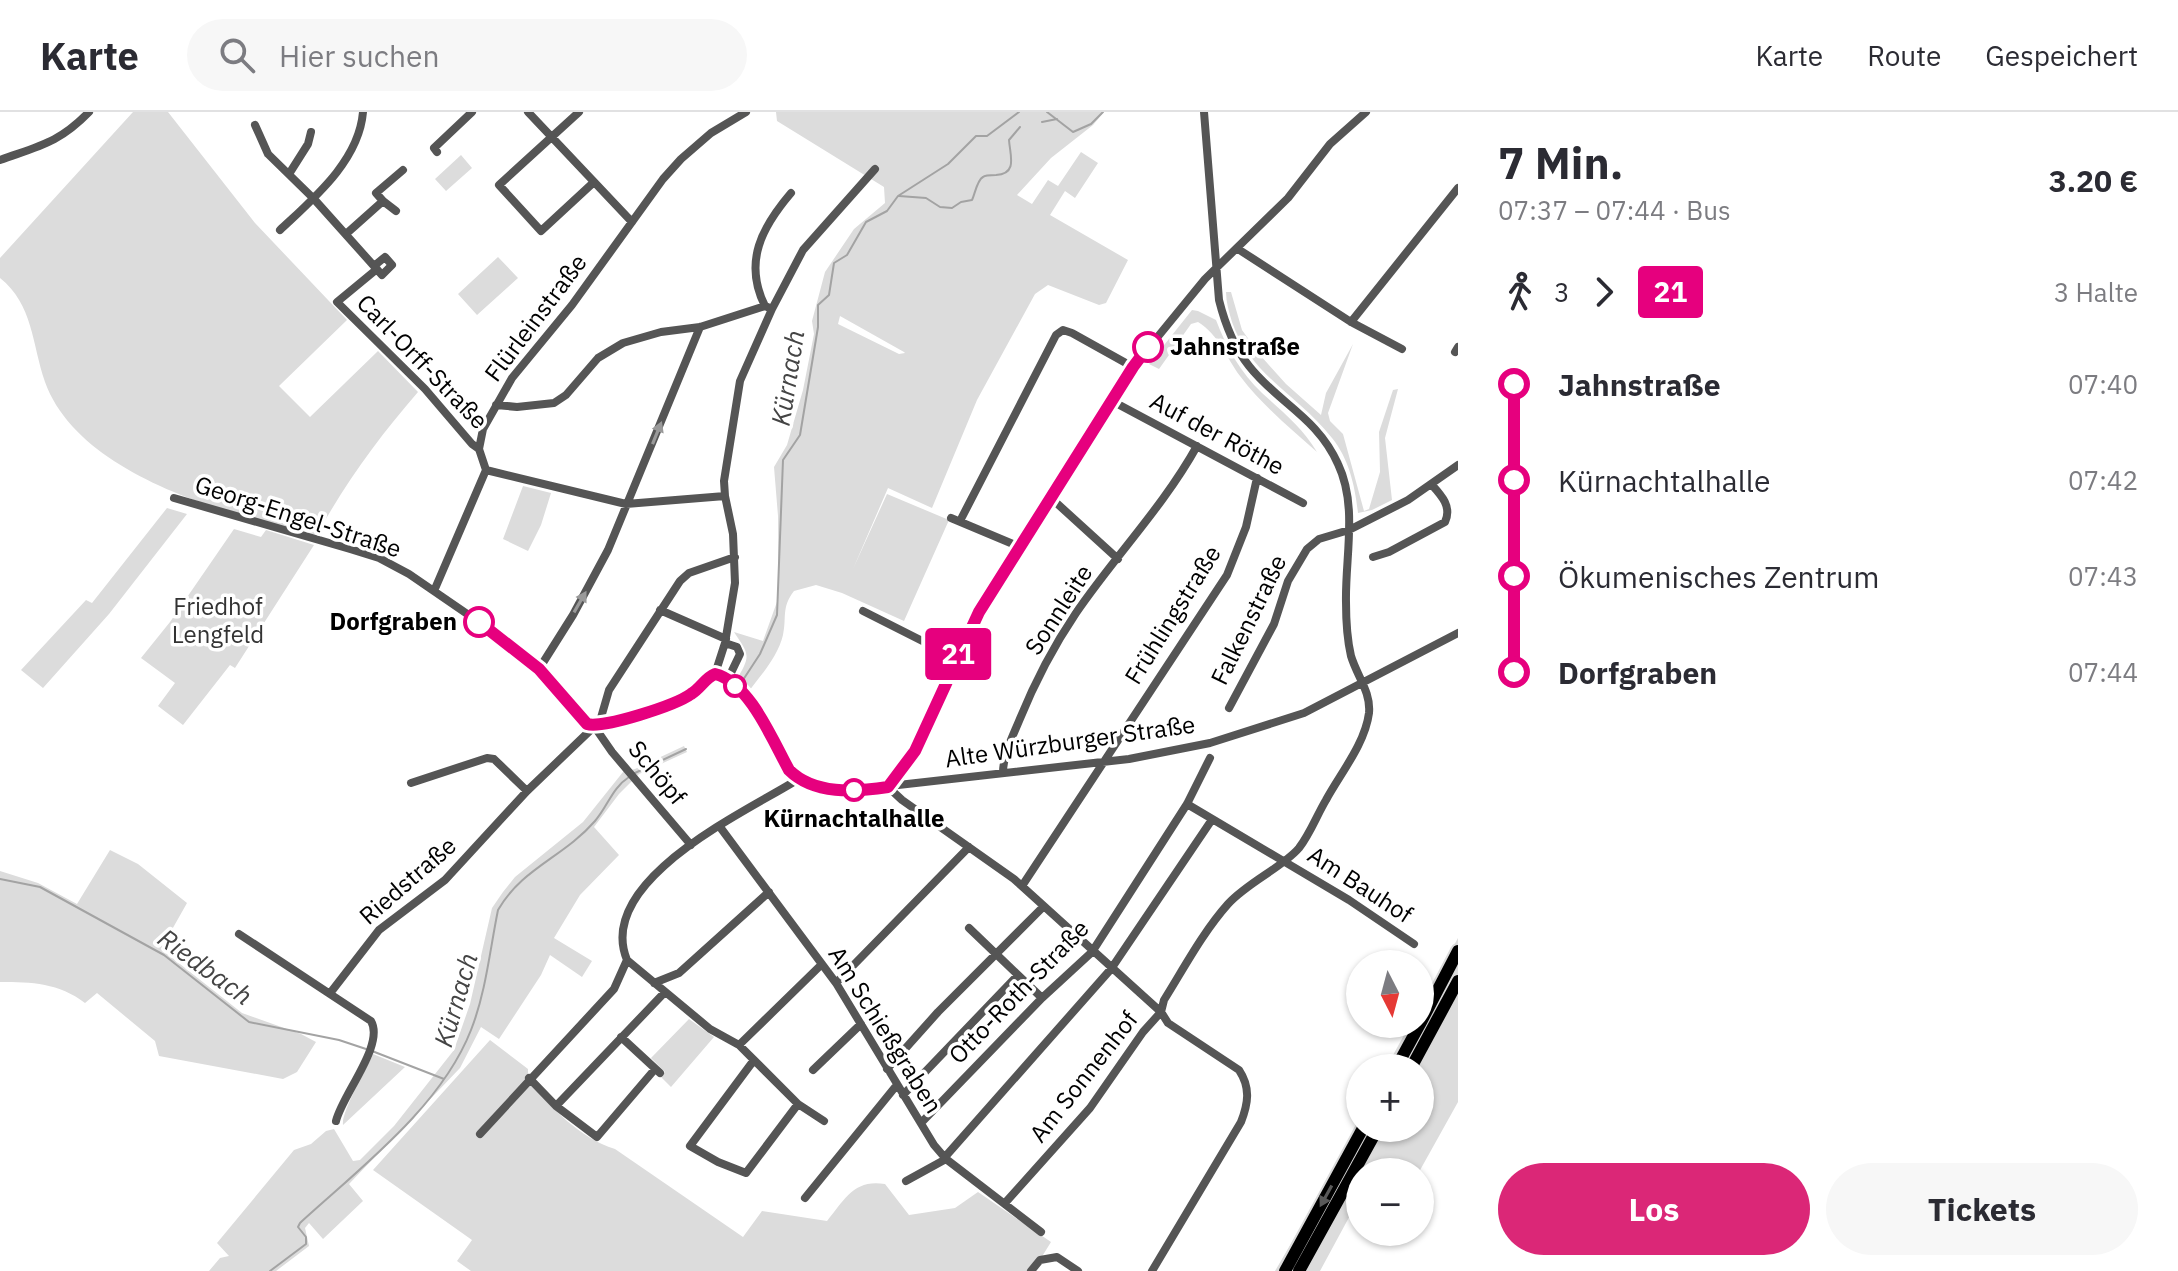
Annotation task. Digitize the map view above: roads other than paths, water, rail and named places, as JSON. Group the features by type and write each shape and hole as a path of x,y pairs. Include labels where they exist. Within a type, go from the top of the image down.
{"highway":[{"path":"1434,997 1458,951"},
{"path":"1419,1054 1458,981"},
{"path":"1285,1271 1355,1142"},
{"path":"1299,1271 1370,1142"}],"street":[{"path":"0,160 57,139 89,112"},
{"path":"280,230 314,199 349,153 358,136 363,112"},
{"path":"437,152 434,148 472,112"},
{"path":"528,112 632,222"},
{"path":"579,112 499,185 541,231 594,182"},
{"name":"Flürleinstraße","path":"479,449 484,426 512,378 581,293 681,159 711,133 746,112"},
{"name":"Am Sonnenhof","path":"1005,1203 1090,1108 1143,1032 1161,1012 1164,1000 1227,905 1250,883 1298,849 1366,726 1369,706 1349,644 1346,597 1349,530 1347,496 1339,464 1322,436 1299,411 1266,384 1239,351 1223,319 1204,112"},
{"path":"1152,1271 1241,1122 1248,1095 1239,1070 1175,1029 1161,1012 1022,886 888,787 902,771 931,720 979,612 1133,367 1216,267 1288,198 1330,144 1366,112"},
{"path":"255,125 268,154 346,234 383,201"},
{"path":"289,174 308,144 311,132"},
{"path":"715,674 725,641 735,583 733,534 725,496 732,421 740,381 768,308 803,250 875,169"},
{"path":"396,211 376,193 403,170"},
{"path":"1351,322 1458,188"},
{"path":"768,308 754,277 761,236 776,210 791,193"},
{"name":"Carl-Orff-Straße","path":"346,234 375,268 337,302 425,389 479,449"},
{"path":"1238,249 1351,322 1402,349"},
{"path":"496,405 517,407 554,403 566,395 598,358 623,343 661,332 700,327 768,308"},
{"path":"539,669 608,550 700,327"},
{"path":"1020,547 956,519 1056,335 1063,330 1072,333 1133,367"},
{"name":"Auf der Röthe","path":"1112,401 1303,503"},
{"name":"Sonnleite","path":"1003,773 1009,745 1046,663 1075,614 1159,507 1197,446"},
{"path":"434,591 486,470 479,449"},
{"name":"Falkenstraße","path":"1229,708 1274,624 1298,561 1319,539 1349,530 1432,485 1458,465"},
{"path":"486,470 626,504 725,496"},
{"name":"Frühlingstraße","path":"1022,886 1227,575 1246,527 1257,478"},
{"path":"1373,557 1389,552 1445,522 1448,516 1445,502 1432,485"},
{"name":"Georg-Engel-Straße","path":"174,498 379,558 476,620 539,669 587,724 594,726"},
{"name":"Sonnleite","path":"1051,498 1118,559"},
{"path":"594,726 600,721 609,690 668,595 689,573 735,557"},
{"path":"660,610 737,647 740,654 728,679"},
{"path":"863,611 956,658"},
{"name":"Alte Würzburger Straße","path":"796,777 822,788 838,790 888,787 1169,752 1304,713 1458,633"},
{"path":"594,726 677,702 691,694 708,676 715,674 728,679 755,708 789,770 796,777 792,783 691,845 655,872 635,900 622,944 627,960 710,1029 739,1045 798,1104 824,1121"},
{"name":"Schöpf","path":"594,726 691,845"},
{"name":"Riedstraße","path":"331,992 379,930 445,880 527,791 594,726"},
{"path":"411,783 487,758 494,759 527,791"},
{"name":"Otto-Roth-Straße","path":"921,1123 1042,998 1092,952 1187,804 1210,758"},
{"name":"Alte Würzburger Straße","path":"902,771 915,783"},
{"name":"Am Bauhof","path":"1187,804 1349,900 1414,944"},
{"path":"906,1181 946,1158 1111,969 1211,821"},
{"name":"Am Schießgraben","path":"720,827 836,983 896,1086 946,1158 1041,1232"},
{"path":"836,983 969,847"},
{"path":"654,983 679,973 769,892"},
{"path":"887,1069 938,1012 1044,906"},
{"path":"969,928 1042,998"},
{"path":"239,934 371,1021 376,1033 336,1121"},
{"path":"480,1134 614,989 627,960"},
{"path":"739,1045 822,964"},
{"path":"903,1095 1018,975"},
{"path":"556,1106 665,992"},
{"path":"813,1070 861,1024"},
{"path":"529,1078 556,1106 597,1137 658,1071 621,1037"},
{"path":"754,1060 690,1146 746,1173 798,1104"},
{"path":"805,1198 896,1086"},
{"path":"1031,1271 1040,1260 1057,1257 1078,1271"}],"waterway":[{"name":"Kürnach","path":"741,683 760,654 777,615 783,460 800,435 818,327 818,305 829,295 834,263 847,255 866,222 887,211 898,196 948,164 976,136 987,136 1019,112"},
{"name":"Kürnach","path":"1047,112 1073,132 1091,124 1103,112"},
{"name":"Kürnach","path":"1042,122 1057,119"},
{"name":"Kürnach","path":"899,196 926,198 940,207 952,208 972,200 981,179 1003,174 1010,167 1009,140 1020,127"},
{"name":"Kürnach","path":"635,773 686,749"},
{"name":"Kürnach","path":"270,1271 306,1244 306,1237 298,1227 300,1223 397,1135 440,1085 458,1058 476,1016 498,910 519,883 583,833 618,786 629,777"},
{"name":"Riedbach","path":"0,879 40,887 164,955 249,1022 339,1040 366,1049"},
{"name":"Riedbach","path":"372,1051 444,1079"}],"place":[{"name":"Jahnstraße","path":"1148,347"},
{"name":"Dorfgraben","path":"479,622"},
{"name":"Kürnachtalhalle","path":"854,790"}],"park label":[{"name":"Friedhof Lengfeld","path":"218,621"}]}
